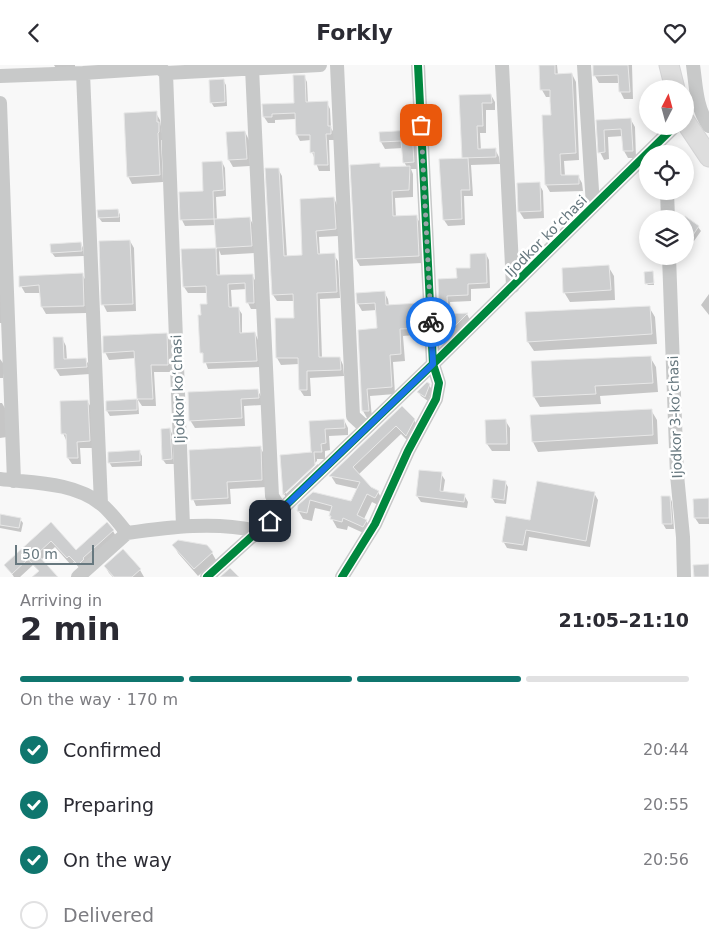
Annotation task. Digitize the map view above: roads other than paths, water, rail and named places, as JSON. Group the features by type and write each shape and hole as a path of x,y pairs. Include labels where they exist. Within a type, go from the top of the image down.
{"main road":[{"path":"669,65 673,80"},
{"path":"694,134 709,157"}],"street":[{"path":"0,77 160,68 166,73 320,65"},
{"path":"337,65 353,416 366,429"},
{"path":"342,577 375,524 408,451 436,399 439,383 433,364 418,65"},
{"name":"Ijodkor koʻchasi","path":"502,65 513,286"},
{"name":"Ijodkor koʻchasi","path":"584,65 593,206"},
{"path":"693,65 697,103 709,126"},
{"path":"252,68 272,496 281,510"},
{"path":"83,73 101,504"},
{"name":"Ijodkor koʻchasi","path":"166,73 183,525"},
{"path":"0,103 7,480 54,485 81,492 101,504 127,533"},
{"name":"Ijodkor koʻchasi","path":"207,577 366,429 593,206 639,166"},
{"name":"Ijodkor 3-koʼchasi","path":"670,265 675,431 684,577"},
{"path":"78,577 127,533 183,525 239,526 258,531"}]}
